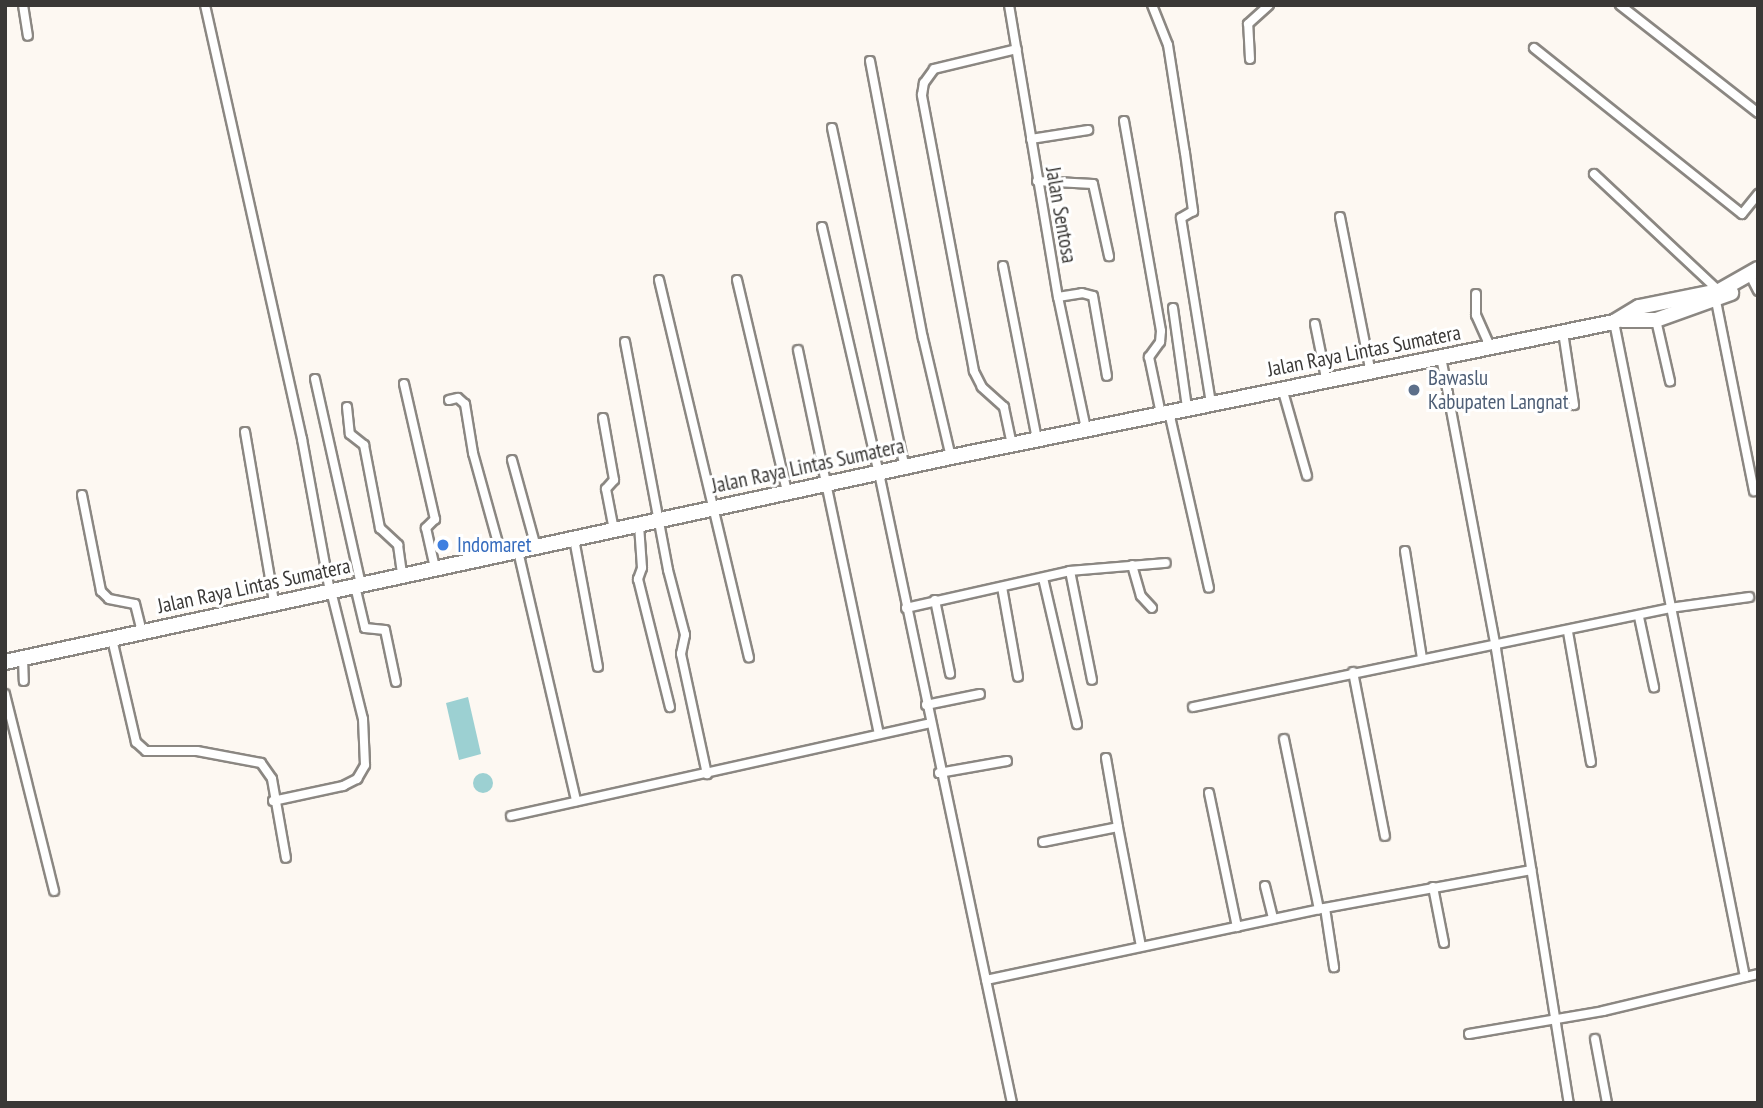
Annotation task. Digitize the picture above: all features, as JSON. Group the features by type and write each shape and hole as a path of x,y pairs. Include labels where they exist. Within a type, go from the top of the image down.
{"highway":[{"name":"Jalan Raya Lintas Sumatera","path":"5,662 402,574 1326,378 1441,358 1618,321 1656,320 1756,280"},
{"name":"Jalan Raya Lintas Sumatera","path":"1618,321 1639,307 1718,296"}],"street":[{"path":"23,5 28,36"},
{"path":"205,5 302,439 331,591 363,719 365,765 357,779 343,786 274,802"},
{"name":"Jalan Sentosa","path":"1009,5 1058,297 1086,429"},
{"path":"1152,5 1168,45 1187,166 1193,211 1181,218 1211,403"},
{"path":"1250,59 1248,24 1269,5"},
{"path":"1620,5 1758,113"},
{"path":"1534,48 1742,214 1758,194"},
{"path":"1012,445 1004,407 978,383 974,371 922,95 923,83 934,69 949,62 1017,49"},
{"path":"870,61 922,338 951,457"},
{"path":"1124,121 1161,331 1160,342 1149,357 1209,589"},
{"path":"832,128 905,468"},
{"path":"1031,139 1088,130"},
{"path":"1594,174 1718,296 1754,491"},
{"path":"1037,181 1093,184 1109,256"},
{"path":"1340,218 1370,369"},
{"path":"822,227 879,473 939,773 1012,1103"},
{"path":"1003,266 1037,439"},
{"path":"659,280 749,657"},
{"path":"737,280 787,492"},
{"path":"1058,297 1090,292 1093,296 1107,376"},
{"path":"1476,294 1476,315 1490,347"},
{"path":"1173,309 1187,408"},
{"path":"1656,320 1670,381"},
{"path":"1618,321 1670,608 1745,977"},
{"path":"1315,324 1326,378"},
{"path":"1563,332 1574,405"},
{"path":"625,342 685,635 681,654 707,774"},
{"path":"798,350 879,734"},
{"path":"1441,358 1495,646 1558,1017 1569,1103"},
{"path":"316,379 365,628 385,630 396,681"},
{"path":"404,384 435,519 426,528 435,568"},
{"path":"1282,388 1307,476"},
{"path":"449,400 458,398 465,404 473,453 501,554"},
{"path":"347,407 351,434 364,445 380,528 398,545 402,574"},
{"path":"603,418 614,480 606,489 614,530"},
{"path":"245,432 274,602"},
{"path":"512,460 536,547"},
{"path":"82,495 102,591 109,599 135,604 142,632"},
{"path":"639,525 642,568 638,579 670,707"},
{"path":"574,539 598,667"},
{"path":"518,551 576,801"},
{"path":"1405,551 1422,658"},
{"path":"906,608 1070,571 1166,563"},
{"path":"1132,565 1141,596 1152,608"},
{"path":"1070,571 1092,680"},
{"path":"1042,578 1077,724"},
{"path":"1002,587 1018,677"},
{"path":"1193,707 1422,658 1568,632 1670,608 1749,597"},
{"path":"935,600 950,673"},
{"path":"1639,617 1654,687"},
{"path":"1568,632 1591,762"},
{"path":"112,639 135,742 141,748 255,760 269,773 286,858"},
{"path":"23,658 24,681"},
{"path":"1353,672 1385,836"},
{"path":"5,694 54,891"},
{"path":"926,705 980,694"},
{"path":"511,816 930,723"},
{"path":"1284,739 1334,967"},
{"path":"1106,758 1141,946"},
{"path":"939,773 1007,761"},
{"path":"1209,793 1237,927"},
{"path":"1043,842 1118,827"},
{"path":"986,980 1322,908 1531,870"},
{"path":"1265,886 1273,918"},
{"path":"1433,887 1444,943"},
{"path":"1469,1034 1758,974"},
{"path":"1595,1039 1607,1103"}],"water":[{"path":"468,697 481,754 459,760 446,703"},
{"path":"483,773 490,776 493,783 490,790 483,793 476,790 473,783 476,776"}],"place":[{"name":"Bawaslu Kabupaten Langnat","path":"1414,390"},
{"name":"Indomaret","path":"443,545"}]}
